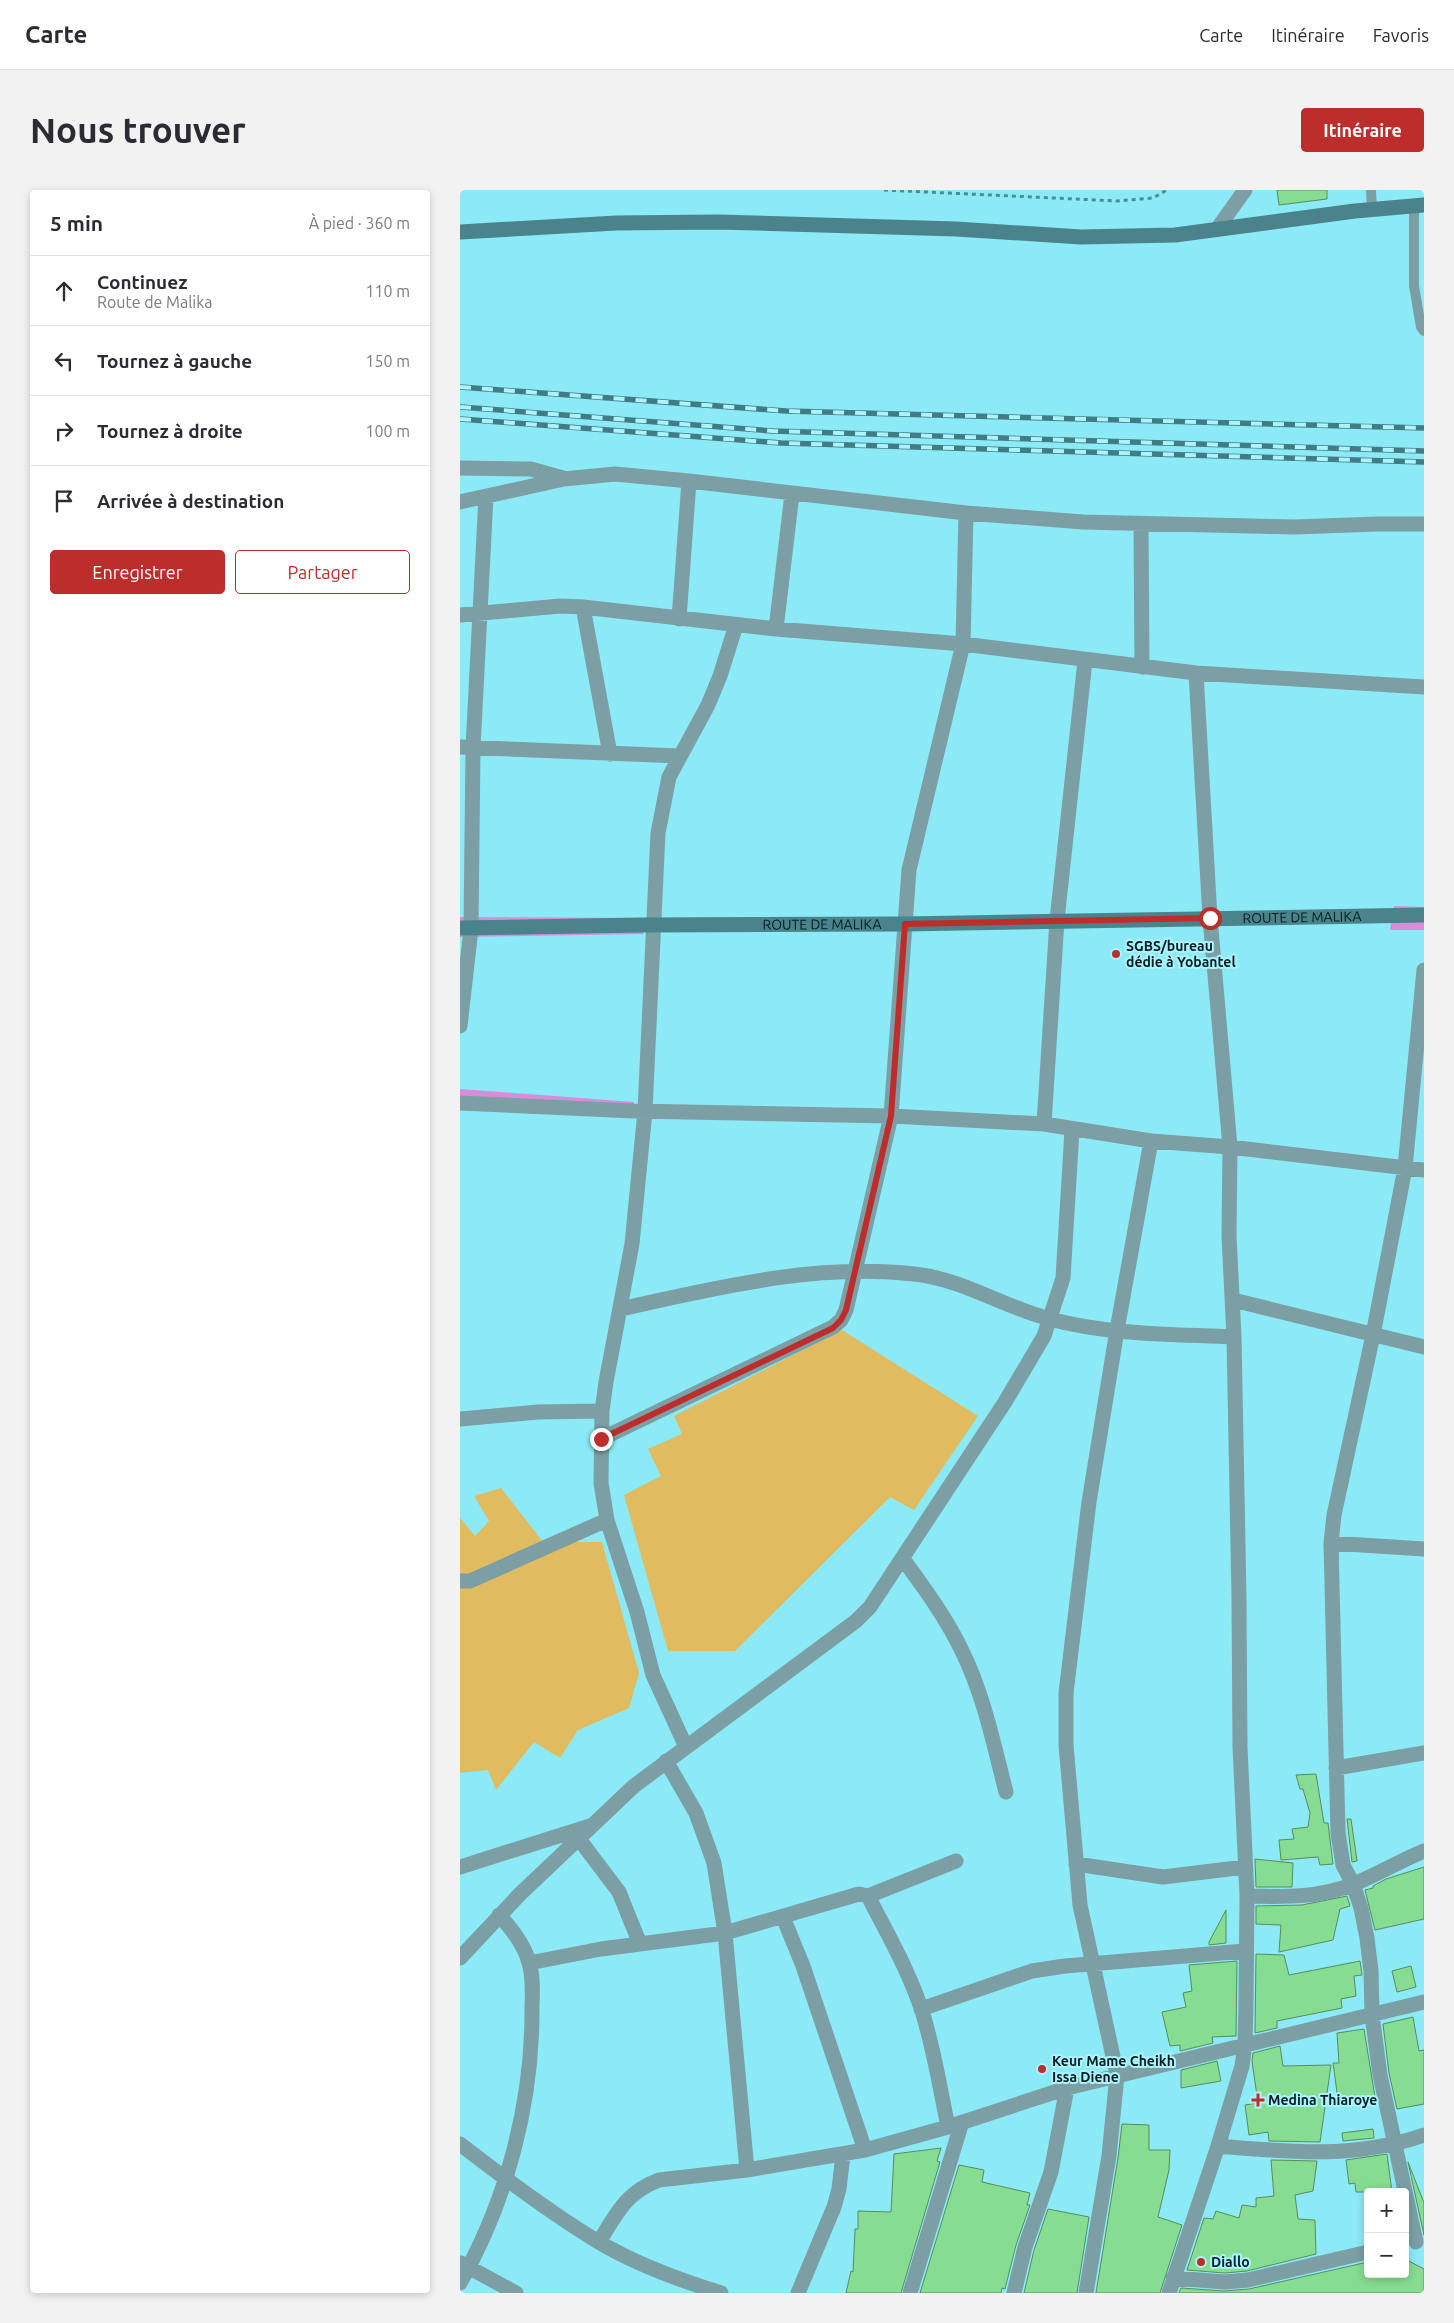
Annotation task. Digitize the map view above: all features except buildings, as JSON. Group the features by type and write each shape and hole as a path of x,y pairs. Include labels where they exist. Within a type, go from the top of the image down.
{"street":[{"path":"1217,229 1245,190"},
{"path":"460,232 616,223 827,225 956,229 1081,237 1175,235 1372,209 1419,205"},
{"path":"460,468 531,469 564,479"},
{"path":"460,502 564,479 615,474 689,480 792,494 966,513 1083,522 1296,528 1424,524"},
{"path":"679,619 689,480"},
{"path":"776,629 792,494"},
{"path":"460,1026 465,929 467,748 479,615 486,496"},
{"path":"601,1439 833,1328 841,1320 846,1310 891,1116 909,870 963,644 966,513"},
{"path":"1140,524 1142,667"},
{"path":"460,615 479,615 560,606 583,607 776,629 963,644 1085,661 1196,673 1424,687"},
{"path":"583,607 610,754"},
{"path":"686,1747 653,1675 637,1612 607,1520 601,1483 602,1411 632,1244 645,1111 658,833 665,791 679,756 708,706 720,676 736,625"},
{"path":"1044,1124 1057,920 1085,661"},
{"path":"1169,2293 1218,2146 1242,2066 1245,2045 1247,1896 1240,1747 1234,1338 1229,1236 1230,1147 1210,918 1196,673"},
{"path":"467,748 679,756"},
{"name":"ROUTE DE MALIKA","path":"465,929 1424,915"},
{"path":"1415,2242 1380,2074 1372,2015 1371,1971 1367,1938 1353,1884 1344,1865 1338,1834 1331,1543 1343,1466 1373,1335 1405,1168 1424,970"},
{"path":"460,1103 645,1111 891,1116 1044,1124 1072,1130 1151,1141 1230,1147 1424,1170"},
{"path":"460,1958 499,1916 634,1786 856,1621 870,1607 1005,1402 1044,1336 1063,1278 1072,1130"},
{"path":"1086,2293 1109,2156 1117,2075 1080,1905 1066,1745 1066,1694 1071,1636 1089,1502 1117,1330 1151,1141"},
{"path":"620,1309 750,1282 856,1270 944,1278 1010,1306 1050,1320 1117,1330 1234,1338"},
{"path":"1233,1300 1424,1347"},
{"path":"460,1418 538,1412 602,1411"},
{"path":"460,1582 470,1581 607,1520"},
{"path":"1331,1543 1424,1549"},
{"path":"903,1559 943,1616 964,1653 976,1684 1006,1792"},
{"path":"1336,1768 1424,1752"},
{"path":"666,1761 696,1813 714,1863 726,1933 747,2170"},
{"path":"460,1867 592,1826"},
{"path":"579,1839 619,1892 640,1944"},
{"path":"1247,1896 1310,1895 1353,1884 1424,1851"},
{"path":"529,1963 640,1944 726,1933 859,1894 868,1896 956,1862"},
{"path":"1076,1864 1163,1878 1245,1866"},
{"path":"868,1896 904,1969 921,2009 955,2125 910,2293"},
{"path":"460,2283 465,2265 507,2180 531,2064 532,2003 529,1963 520,1942 499,1916"},
{"path":"783,1917 803,1966 865,2150"},
{"path":"921,2009 1032,1971 1245,1951"},
{"path":"599,2242 625,2200 645,2185 659,2180 747,2170 865,2150 955,2125 1067,2088 1424,2002"},
{"path":"1014,2293 1024,2247 1050,2172 1067,2088"},
{"path":"1218,2146 1312,2153 1343,2152 1396,2144 1424,2135"},
{"path":"460,2144 507,2180 599,2242 645,2264 721,2293"},
{"path":"798,2293 834,2207 839,2189 843,2155"},
{"path":"1173,2278 1225,2282 1248,2280 1364,2253"},
{"path":"465,2265 516,2293"}],"lane":[{"path":"1371,190 1372,209"},
{"path":"1419,205 1414,286 1421,327 1424,331"}],"path":[{"path":"884,190 1117,201 1153,198 1168,190"}],"shaded area":[{"path":"1394,906 1424,907 1424,930 1390,930"},
{"path":"460,917 644,918 643,934 460,937"},
{"path":"460,1089 634,1102 634,1116 460,1107"},
{"path":"842,1330 978,1416 914,1510 890,1497 735,1651 668,1651 624,1495 661,1476 648,1449 682,1434 674,1416"},
{"path":"501,1488 543,1542 602,1542 639,1673 629,1708 578,1730 560,1758 534,1742 496,1790 488,1770 460,1773 460,1518 475,1536 489,1521 474,1496"}],"railway":[{"path":"460,387 786,411 1424,428"},
{"path":"460,407 773,431 1424,451"},
{"path":"460,419 781,443 1424,462"}],"place":[{"name":"SGBS/bureau dédie à Yobantel","path":"1116,954"},
{"name":"Keur Mame Cheikh Issa Diene","path":"1042,2069"},
{"name":"Medina Thiaroye","path":"1258,2100"},
{"name":"Diallo","path":"1201,2262"}],"route":[{"path":"601,1439 733,1378 833,1328 841,1320 846,1310 856,1270 891,1116 905,924 1210,918"}]}
